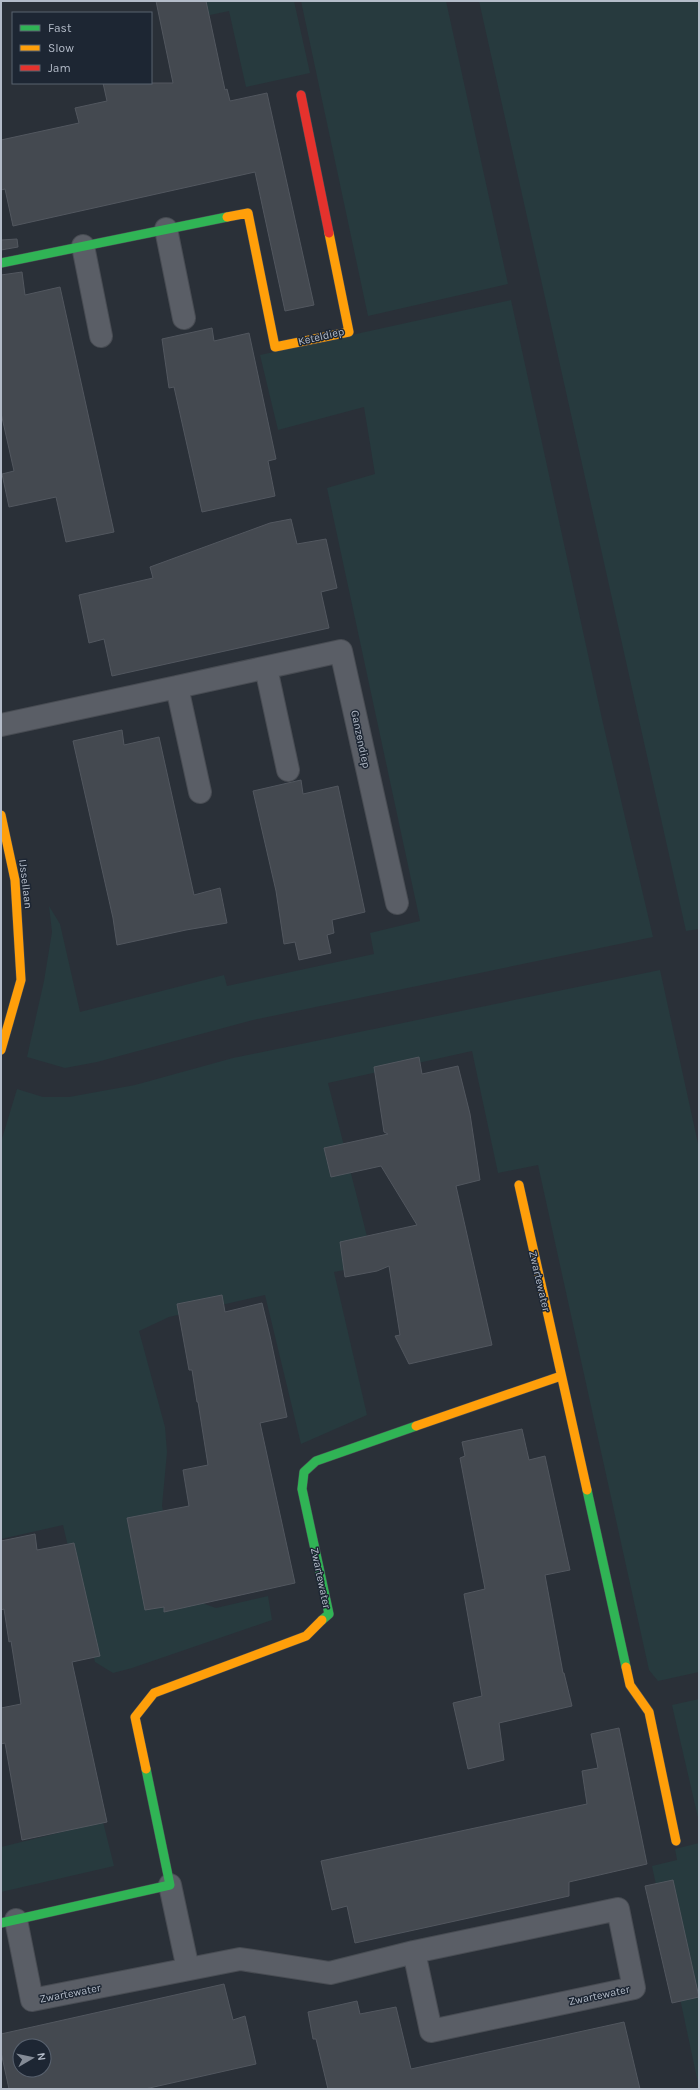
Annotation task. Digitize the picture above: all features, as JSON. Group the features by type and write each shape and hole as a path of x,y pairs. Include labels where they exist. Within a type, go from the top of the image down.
{"street":[{"name":"Keteldiep","path":"1,263 248,213 275,347 349,332 301,95"},
{"path":"166,229 184,318"},
{"path":"83,246 101,336"},
{"name":"Ganzendiep","path":"1,726 341,651 397,904"},
{"path":"266,668 288,770"},
{"path":"177,687 200,792"},
{"name":"IJssellaan","path":"1,815 15,880 21,980 1,1050"},
{"name":"Zwartewater","path":"519,1185 630,1685 649,1712 676,1841"},
{"name":"Zwartewater","path":"188,1969 135,1717 154,1693 306,1636 329,1614 302,1489 304,1472 316,1461 561,1376"},
{"name":"Zwartewater","path":"170,1885 8,1922 32,2000 240,1959 330,1974 414,1952 618,1909 634,1988 431,2031 414,1952"}],"green space":[{"path":"202,1 294,1 310,73 246,87 229,11 205,16"},
{"path":"301,1 446,1 508,284 368,316"},
{"path":"479,1 699,1 699,929 686,931"},
{"path":"511,300 602,719 653,937 253,1020 97,1062 65,1068 27,1057 44,981 52,932 49,906 60,924 80,1012 224,975 227,986 374,954 370,933 420,921 327,488 375,474 364,407 278,430 260,355"},
{"path":"660,970 699,1148 699,1672 658,1681 649,1670 538,1165 498,1173 472,1051 328,1083 374,1264 334,1272 367,1415 301,1444 265,1295 169,1317 139,1331 165,1427 167,1452 162,1506 182,1596 216,1608 268,1596 272,1620 132,1668 113,1673 95,1662 63,1525 1,1539 1,1142 17,1089 43,1097 69,1097 135,1085 233,1058"},
{"path":"699,1699 699,1822 672,1705"},
{"path":"103,1822 114,1866 1,1892 1,1847"},
{"path":"699,1843 699,2088 652,1866 677,1860 675,1849"}],"building":[{"path":"156,1 206,1 225,90 227,89 230,101 267,93 314,305 285,311 255,172 13,226 5,189 1,190 1,140 79,123 75,108 107,101 103,84 173,83"},
{"path":"17,239 18,247 1,250 1,240"},
{"path":"22,272 25,295 60,287 114,532 66,542 56,497 9,507 2,474 14,471 1,413 1,275"},
{"path":"212,328 214,341 249,333 276,459 268,461 275,496 202,512 174,387 169,388 162,339"},
{"path":"291,519 297,544 326,539 337,588 321,592 329,628 112,676 104,639 89,643 79,595 153,578 150,567 270,523"},
{"path":"122,730 124,745 159,737 194,895 220,888 227,923 117,945 113,918 73,741"},
{"path":"301,780 303,794 338,786 365,912 332,920 334,933 327,935 331,953 299,960 295,942 284,944 276,891 253,791"},
{"path":"419,1057 422,1074 458,1066 470,1114 480,1180 456,1186 492,1345 409,1364 395,1336 400,1335 389,1266 377,1271 345,1277 340,1242 417,1225 381,1166 331,1177 324,1148 388,1134 384,1132 374,1067"},
{"path":"222,1295 225,1312 262,1303 287,1417 260,1423 295,1583 164,1612 164,1607 145,1610 127,1518 189,1506 183,1470 208,1465 192,1370 189,1370 177,1304"},
{"path":"522,1429 529,1460 545,1456 570,1570 545,1575 563,1673 572,1706 499,1723 504,1760 468,1769 453,1703 482,1696 464,1594 485,1589 460,1458 465,1456 462,1442"},
{"path":"35,1534 37,1550 74,1543 100,1656 72,1662 107,1822 22,1840 5,1743 1,1744 1,1708 21,1704 11,1641 9,1642 4,1609 1,1610 1,1541"},
{"path":"619,1728 647,1864 569,1882 569,1896 355,1943 347,1906 332,1910 321,1861 587,1804 582,1771 598,1768 591,1734"},
{"path":"673,1880 699,1997 672,2003 645,1886"},
{"path":"224,1984 233,2020 245,2016 256,2064 145,2089 9,2089 1,2052 1,2034"},
{"path":"357,2001 360,2014 396,2007 411,2069 624,2022 640,2089 328,2089 316,2039 313,2039 308,2012"}],"traffic: fast":[{"path":"1,263 227,217"},
{"path":"322,1620 329,1614 302,1489 304,1472 316,1461 416,1426"},
{"path":"587,1490 626,1667"},
{"path":"1,1923 170,1885 146,1769"}],"traffic: slow":[{"path":"227,217 248,213 275,347 349,332 329,233"},
{"path":"1,815 15,880 21,980 1,1050"},
{"path":"519,1185 587,1490"},
{"path":"416,1426 561,1376"},
{"path":"146,1769 135,1717 154,1693 306,1636 322,1620"},
{"path":"626,1667 630,1685 649,1712 676,1841"}],"traffic: jam":[{"path":"301,95 329,233"}]}
